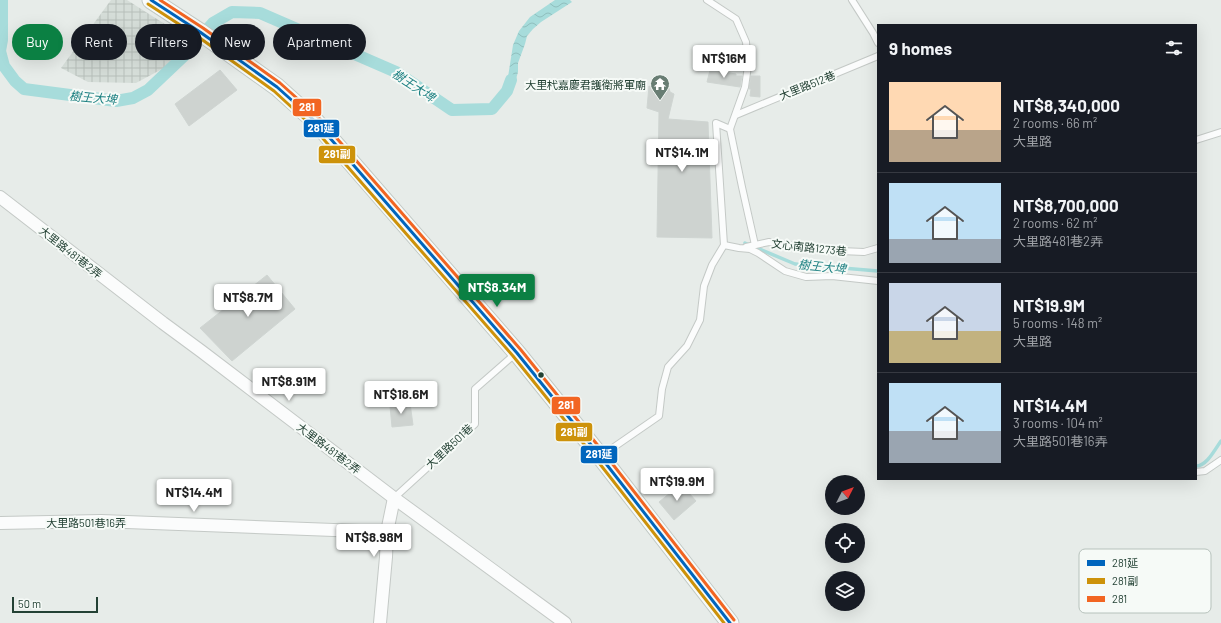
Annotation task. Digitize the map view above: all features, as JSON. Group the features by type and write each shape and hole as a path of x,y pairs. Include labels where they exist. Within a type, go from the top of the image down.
{"street":[{"path":"151,0 200,32 277,87 316,122 517,353 600,456 730,623"},
{"name":"大里路481巷2弄","path":"0,197 394,498 565,623"},
{"path":"380,623 387,532 394,498"},
{"name":"大里路501巷16弄","path":"0,523 101,521 387,532"}],"lane":[{"path":"707,0 736,19 746,42 748,66 745,86 730,129 755,245"},
{"path":"852,0 877,41"},
{"name":"大里路512巷","path":"736,115 877,56"},
{"path":"600,456 659,416 662,389 668,367 687,346 700,320 704,286 712,265 724,245 716,123 730,129"},
{"path":"1197,140 1221,132"},
{"name":"文心南路1273巷","path":"740,248 769,242 817,250 864,252 877,248"},
{"path":"724,245 750,249 758,252 785,271 806,277 832,276 877,281"},
{"name":"大里路501巷","path":"394,498 475,424 475,389 517,353"},
{"path":"1197,472 1205,471 1221,460"}],"shaded area":[{"path":"111,0 127,0 165,24 135,24 135,60 171,60 164,68 136,83 88,82 61,68 71,54 71,60 127,60 127,24 93,24"}],"water":[{"path":"555,0 570,0 572,2 541,22 527,36 518,63 518,72 513,90 512,92 504,95 513,45 519,31 530,17"}],"building":[{"path":"220,70 237,90 189,126 175,104"},
{"path":"710,70 742,76 740,87 707,82"},
{"path":"751,76 760,76 760,97 750,96 751,89 749,89"},
{"path":"658,85 669,88 670,92 674,94 668,119 708,122 712,238 657,237 659,112 647,108 649,86 656,89"},
{"path":"267,275 295,309 232,361 200,328"},
{"path":"410,403 413,425 392,427 390,406"},
{"path":"681,484 696,501 674,520 659,502"}],"waterway":[{"name":"樹王大埤","path":"0,51 2,40 2,0"},
{"name":"樹王大埤","path":"0,51 4,66 15,81 24,89 116,101 133,98 148,90 186,54 213,23 232,12 260,13 396,72 452,110 492,109 507,91 511,80"},
{"name":"樹王大埤","path":"745,243 795,264 877,271"},
{"name":"樹王大埤","path":"1197,466 1207,460 1221,441"}],"transit line":[{"name":"281延","path":"151,0 200,32 277,87 316,122 517,353 600,456 730,623"},
{"name":"281","path":"160,0 203,28 280,83 320,119 521,350 604,453 734,620"},
{"name":"281副","path":"148,4 197,36 274,91 312,126 513,356 596,459 724,623"}],"place":[{"name":"大里杙嘉慶君護衛將軍廟","path":"660,101"}]}
